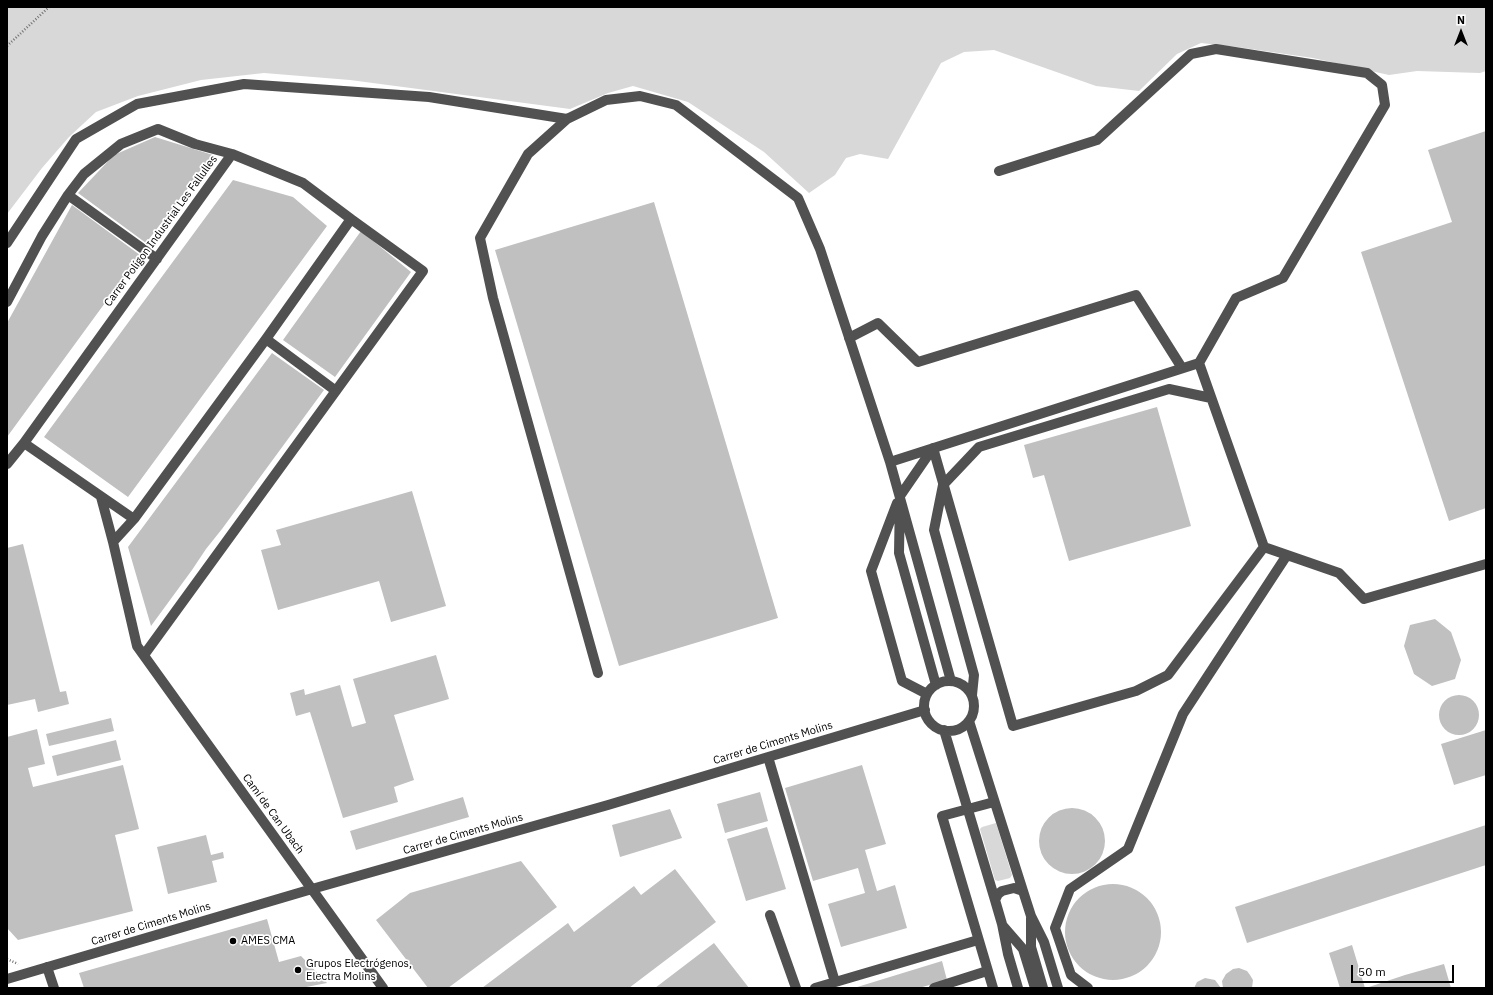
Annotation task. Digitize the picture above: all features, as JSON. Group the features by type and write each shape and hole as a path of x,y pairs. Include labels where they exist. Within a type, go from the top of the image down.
{"street":[{"path":"890,462 1199,363 1236,298 1283,278 1385,105 1382,85 1367,72 1216,49 1191,54 1098,140 999,171"},
{"path":"7,243 76,139 137,104 244,84 429,97 567,119"},
{"path":"598,673 493,298 480,238 528,154 567,119 606,100 640,96 676,105 798,198 820,249 890,462 951,681"},
{"path":"7,302 42,236 68,195 84,174 121,144 158,130 195,144 232,154"},
{"name":"Carrer Polígon Industrial Les Fallulles","path":"7,464 24,443 232,154 303,184 423,271 336,391"},
{"path":"68,195 157,259"},
{"path":"113,542 134,519 266,339 351,218"},
{"path":"849,338 878,323 918,362 1136,295 1182,368"},
{"path":"101,497 137,646 144,655 336,391 266,339"},
{"path":"1199,363 1264,547"},
{"path":"972,695 966,688 951,681 936,685 927,694 924,702 924,710 927,718 933,725 944,730 957,730 964,726 969,720 973,713 974,704 972,695 974,675 934,530 944,485 979,447 1169,388 1211,398"},
{"path":"24,443 134,519"},
{"path":"933,448 1013,726 1136,691 1168,674 1264,547"},
{"path":"927,694 902,681 872,571 900,496 933,448"},
{"path":"900,496 899,554 936,685"},
{"path":"1264,547 1339,573 1364,599 1486,564"},
{"path":"1088,988 1071,975 1055,928 1070,889 1128,849 1183,714 1287,555"},
{"name":"Camí de Can Ubach","path":"144,655 383,988"},
{"name":"Carrer de Ciments Molins","path":"7,979 312,889 608,805 924,710"},
{"path":"969,720 1031,916 1044,942 1058,988"},
{"path":"944,730 1002,924 1008,954 1018,988"},
{"path":"768,757 835,982"},
{"path":"993,988 942,816 994,802"},
{"path":"995,900 1002,890 1008,888 1023,891"},
{"path":"770,915 796,988"},
{"path":"1031,916 1031,947 1043,988"},
{"path":"1002,924 1023,949 1035,988"},
{"path":"815,988 978,940"},
{"path":"47,967 54,988"},
{"path":"934,988 987,971"}],"path":[{"path":"7,46 49,7"}],"shaded area":[{"path":"7,7 1486,7 1486,71 1480,73 1417,71 1389,75 1313,58 1201,43 1177,54 1139,91 1096,86 994,50 964,52 941,63 888,159 860,154 846,158 835,175 809,193 764,152 688,102 633,86 608,93 570,109 350,80 264,73 201,80 138,96 96,112 69,137 42,168 7,214"},
{"path":"996,823 1012,875 1010,878 998,881 995,880 980,829"}],"building":[{"path":"1486,131 1486,508 1449,521 1361,252 1452,222 1428,150"},
{"path":"155,137 213,155 146,243 78,193 114,155"},
{"path":"233,180 293,197 327,226 128,497 44,437"},
{"path":"654,202 778,618 619,666 495,250"},
{"path":"72,205 140,255 7,437 7,323"},
{"path":"361,231 411,272 335,377 283,340"},
{"path":"272,353 324,390 151,626 128,547"},
{"path":"1157,407 1191,526 1069,561 1044,475 1033,478 1024,445"},
{"path":"412,491 446,606 391,622 379,581 278,610 261,550 281,545 276,530"},
{"path":"23,544 60,692 66,691 69,704 38,712 35,699 7,705 7,548"},
{"path":"1435,619 1451,632 1461,660 1455,679 1432,686 1414,674 1404,646 1410,625"},
{"path":"436,655 449,699 394,715 414,780 394,787 398,802 343,818 310,712 296,716 290,693 304,689 305,695 340,685 352,727 366,723 353,679"},
{"path":"1463,695 1470,698 1476,704 1479,715 1478,723 1470,732 1463,735 1455,735 1448,732 1440,723 1439,711 1442,704 1451,696"},
{"path":"111,718 114,731 49,746 46,734"},
{"path":"37,729 45,764 28,768 33,787 123,765 139,829 115,835 133,911 18,940 7,928 7,737"},
{"path":"1486,730 1486,775 1454,785 1441,744"},
{"path":"116,740 121,760 57,776 52,756"},
{"path":"862,765 886,844 865,850 877,891 895,885 907,928 841,947 828,904 865,893 858,868 813,881 785,788"},
{"path":"760,792 768,821 725,833 717,804"},
{"path":"463,797 469,817 356,850 350,831"},
{"path":"1072,808 1085,811 1095,818 1102,828 1105,841 1102,854 1095,864 1085,871 1072,874 1059,871 1049,864 1042,854 1039,841 1042,828 1049,818 1059,811"},
{"path":"670,809 682,838 620,857 612,825"},
{"path":"1486,825 1486,865 1247,943 1235,907"},
{"path":"767,827 786,889 746,901 727,839"},
{"path":"206,835 211,855 223,852 224,858 212,861 217,882 168,894 157,847"},
{"path":"521,861 557,907 448,988 428,988 376,920 410,893"},
{"path":"675,869 716,922 629,988 482,988 568,923 574,932 634,886 641,895"},
{"path":"1113,884 1131,888 1147,898 1157,914 1161,932 1157,950 1147,966 1131,976 1113,980 1095,976 1079,966 1069,950 1065,932 1069,914 1079,898 1095,888"},
{"name":"AMES CMA","path":"267,919 279,962 301,956 327,983 301,988 84,988 79,973"},
{"path":"714,943 749,988 655,988"},
{"path":"1352,945 1365,988 1340,988 1329,953"},
{"path":"942,961 947,980 919,988 854,988"},
{"path":"1444,964 1451,988 1366,988 1405,975"},
{"path":"1239,968 1247,971 1250,975 1253,980 1252,988 1223,988 1222,981 1226,974 1233,969"},
{"path":"1205,978 1215,980 1221,988 1194,988 1197,982"}],"place":[{"name":"AMES CMA","path":"233,941"},
{"name":"Grupos Electrógenos, Electra Molins","path":"298,970"}]}
